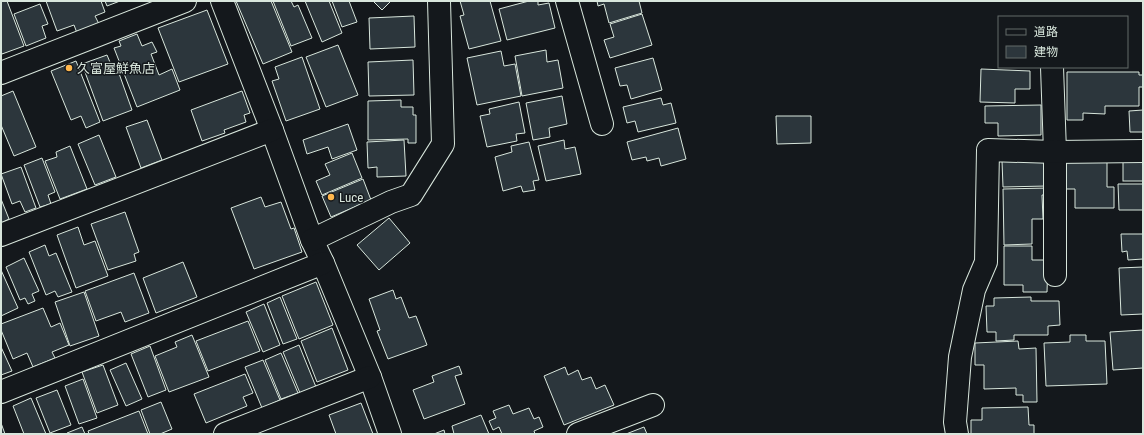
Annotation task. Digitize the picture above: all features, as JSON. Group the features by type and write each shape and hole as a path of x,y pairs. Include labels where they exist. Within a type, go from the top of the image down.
{"street":[{"path":"1,73 185,1"},
{"path":"222,1 272,130 312,240 370,376 390,434"},
{"path":"312,240 391,202 411,195 443,144 439,1"},
{"path":"567,1 602,124"},
{"path":"1052,68 1055,152 1055,275"},
{"path":"1,235 272,130"},
{"path":"957,434 955,422 960,357 974,290 986,262 988,150 1055,152 1143,151"},
{"path":"1,392 323,263"},
{"path":"225,434 370,376"},
{"path":"578,434 653,405"}],"building":[{"path":"1,1 7,1 24,46 2,54 1,51"},
{"path":"46,1 101,1 105,12 95,16 99,24 77,33 74,25 57,31"},
{"path":"105,1 120,1 107,6"},
{"path":"236,1 271,1 292,52 263,64"},
{"path":"273,1 291,1 294,7 298,5 312,38 291,46"},
{"path":"305,1 329,1 342,33 322,42"},
{"path":"332,1 349,1 357,22 342,27"},
{"path":"373,1 391,1 382,10"},
{"path":"460,1 490,1 501,41 469,49 460,16 464,15"},
{"path":"529,1 538,1 538,5 549,3 555,28 507,40 499,9"},
{"path":"597,1 639,1 642,13 609,23 604,4 598,6"},
{"path":"40,4 48,24 42,26 46,38 26,46 14,14"},
{"path":"207,10 228,64 179,82 158,28"},
{"path":"642,14 652,45 610,58 604,40 614,37 610,24"},
{"path":"414,16 415,47 370,49 369,18"},
{"path":"137,34 142,46 152,42 157,52 151,54 159,75 172,69 180,90 137,107 114,48 121,46 119,41"},
{"path":"338,45 358,95 326,107 306,57"},
{"path":"546,50 547,62 558,60 563,88 522,96 515,56"},
{"path":"501,51 504,66 515,64 521,96 477,105 467,58"},
{"path":"107,55 112,67 116,65 132,110 103,121 82,64"},
{"path":"302,57 320,109 286,121 272,81 279,79 275,67"},
{"path":"653,58 662,90 631,99 627,85 620,86 615,68"},
{"path":"413,60 414,95 369,96 368,62"},
{"path":"76,61 100,122 86,128 81,116 71,120 51,71"},
{"path":"981,69 1030,71 1030,89 1015,89 1015,103 980,102"},
{"path":"1067,72 1139,72 1139,75 1143,75 1143,87 1139,87 1139,106 1105,106 1105,114 1083,113 1083,120 1067,120"},
{"path":"13,91 36,147 14,156 1,125 1,96"},
{"path":"242,91 250,113 244,115 246,122 224,130 225,133 202,141 191,110"},
{"path":"562,96 567,124 549,128 550,137 533,140 526,103"},
{"path":"661,98 663,105 671,103 676,123 638,132 635,121 627,123 623,107"},
{"path":"401,100 401,107 413,107 413,115 416,115 416,143 408,143 408,139 368,140 368,101"},
{"path":"519,102 525,133 516,134 517,141 487,147 480,116 490,114 489,109"},
{"path":"1041,105 1041,135 998,136 998,123 985,123 985,106"},
{"path":"1143,110 1143,132 1130,132 1129,111"},
{"path":"776,116 811,116 811,143 777,144"},
{"path":"147,120 162,160 141,168 126,127"},
{"path":"348,124 357,150 332,159 328,147 307,154 303,140"},
{"path":"678,128 686,159 661,166 659,158 647,161 646,157 632,160 627,142"},
{"path":"99,135 116,177 95,185 78,144"},
{"path":"404,140 406,176 377,177 377,167 368,168 367,142"},
{"path":"564,140 565,149 575,147 581,174 546,181 538,146"},
{"path":"529,142 539,180 533,181 535,190 523,192 521,186 503,191 495,157 512,152 511,146"},
{"path":"70,146 87,189 60,199 45,161 57,157 56,152"},
{"path":"352,153 362,178 322,195 316,181 330,175 325,164"},
{"path":"42,158 55,192 48,195 51,204 40,207 24,165"},
{"path":"1123,158 1143,158 1143,181 1123,181"},
{"path":"1066,159 1107,160 1107,187 1114,187 1114,208 1075,208 1075,189 1065,189"},
{"path":"1047,160 1047,186 1003,187 1002,161"},
{"path":"21,167 36,208 25,212 20,201 12,204 1,174"},
{"path":"363,179 371,200 331,217 322,196"},
{"path":"1118,184 1143,184 1143,210 1119,210"},
{"path":"1048,188 1048,195 1042,195 1043,219 1032,219 1032,244 1004,245 1003,189"},
{"path":"261,197 265,207 281,202 291,229 294,228 302,252 254,269 231,208"},
{"path":"1,199 9,219 1,223"},
{"path":"125,212 139,252 134,254 136,261 108,270 91,224"},
{"path":"389,218 410,243 379,270 357,245"},
{"path":"78,227 84,245 95,241 108,276 76,288 57,235"},
{"path":"1121,234 1143,234 1143,259 1128,260 1127,251 1122,252"},
{"path":"45,245 49,256 56,253 72,292 58,297 55,291 46,295 29,252"},
{"path":"1004,246 1032,246 1032,260 1048,260 1047,292 1023,292 1023,285 1004,285"},
{"path":"24,258 39,291 32,294 35,301 28,304 25,298 20,300 6,267"},
{"path":"183,262 197,297 156,313 143,278"},
{"path":"1143,267 1143,314 1121,315 1119,268"},
{"path":"1,270 18,308 1,316"},
{"path":"134,273 149,313 125,322 121,312 96,321 85,291"},
{"path":"316,282 333,325 299,339 282,296"},
{"path":"393,290 396,299 401,297 409,318 416,316 427,345 388,359 377,331 380,330 369,299"},
{"path":"84,292 99,336 70,346 55,302"},
{"path":"280,297 297,339 283,344 267,303"},
{"path":"1031,297 1031,301 1059,301 1060,325 1048,326 1048,335 1014,335 1014,340 996,341 996,332 987,332 986,306 994,306 994,298"},
{"path":"264,304 280,345 263,352 246,312"},
{"path":"43,308 51,327 60,323 69,345 52,352 55,358 33,367 27,353 13,359 1,330 1,324"},
{"path":"248,321 260,351 208,371 196,341"},
{"path":"332,328 348,370 317,382 301,341"},
{"path":"1143,330 1143,368 1113,370 1110,332"},
{"path":"192,335 209,377 169,392 155,356 177,347 175,342"},
{"path":"1070,335 1086,335 1086,341 1105,341 1107,384 1046,386 1044,343 1070,342"},
{"path":"1018,341 1019,349 1036,348 1037,402 1023,402 1023,395 1016,395 1016,388 984,389 984,365 975,365 975,343"},
{"path":"299,345 316,387 300,393 283,352"},
{"path":"150,346 166,390 148,397 131,354"},
{"path":"1,347 12,371 1,375"},
{"path":"281,353 298,393 281,399 265,360"},
{"path":"263,360 280,400 262,408 245,367"},
{"path":"126,363 142,399 126,406 110,370"},
{"path":"103,365 118,405 97,413 82,372"},
{"path":"459,366 462,374 455,376 465,404 424,419 413,390 434,382 432,376"},
{"path":"565,367 568,375 578,370 582,380 591,377 596,389 605,385 614,405 564,425 544,376"},
{"path":"245,374 253,393 243,397 247,406 206,423 194,394"},
{"path":"83,379 97,418 79,424 65,386"},
{"path":"57,390 71,425 50,433 36,398"},
{"path":"31,398 46,434 24,434 13,406"},
{"path":"161,402 172,429 160,434 150,434 141,410"},
{"path":"361,403 373,434 336,434 329,415"},
{"path":"509,405 513,414 529,408 534,419 539,417 543,427 534,431 535,434 502,434 499,427 493,430 489,421 496,418 493,411"},
{"path":"1028,407 1029,425 1034,425 1034,434 971,434 971,420 982,420 982,408"},
{"path":"139,411 148,434 89,434 88,431"},
{"path":"481,415 489,434 454,434 452,426"},
{"path":"1,423 5,434 1,434"},
{"path":"82,427 85,434 67,434 67,433"},
{"path":"644,427 647,434 626,434"},
{"path":"444,430 445,434 434,434"}],"place":[{"name":"久富屋鮮魚店","path":"69,68"},
{"name":"Luce","path":"331,197"}]}
